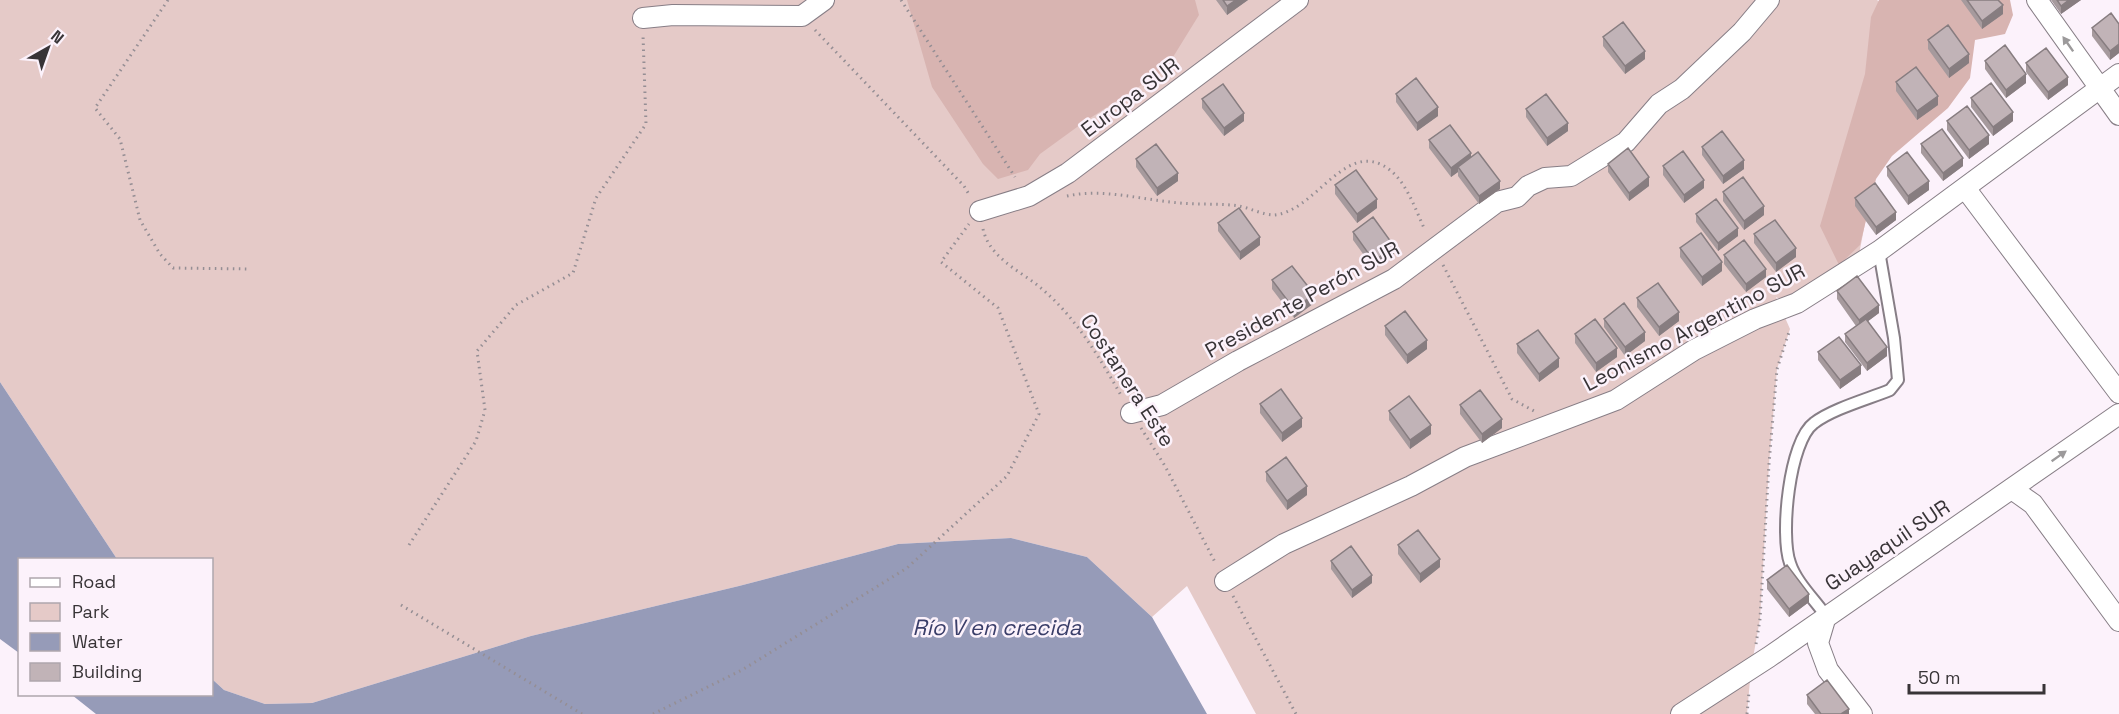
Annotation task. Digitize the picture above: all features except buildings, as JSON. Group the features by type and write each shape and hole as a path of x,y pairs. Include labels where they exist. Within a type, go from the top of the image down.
{"street":[{"path":"643,18 673,15 802,16 824,0"},
{"name":"Europa SUR","path":"980,211 1029,196 1068,173 1298,0"},
{"name":"Presidente Perón SUR","path":"1131,413 1162,405 1238,361 1394,279 1497,202 1517,197 1528,186 1545,178 1571,176 1626,142 1659,104 1682,89 1742,32 1770,0"},
{"path":"2037,0 2119,115"},
{"name":"Leonismo Argentino SUR","path":"1225,581 1284,544 1411,486 1465,458 1616,400 1694,350 1755,319 1797,303 1879,251 2119,74"},
{"path":"1965,188 2119,393"},
{"name":"Guayaquil SUR","path":"1681,714 1751,669 2119,414"},
{"path":"2012,489 2033,504 2119,621"},
{"path":"1826,616 1818,643 1828,670 1862,714"}],"lane":[{"path":"1826,616 1790,565 1785,544 1793,460 1802,436 1814,422 1890,390 1898,380 1894,338 1879,251"}],"path":[{"path":"168,0 95,108 120,139 140,220 160,254 173,268 250,269"},
{"path":"902,0 1015,177"},
{"name":"Costanera Este","path":"802,16 964,186 980,211 985,239 1003,261 1037,285 1074,322 1100,358 1131,413 1165,466 1296,714"},
{"path":"409,545 476,441 485,410 477,351 516,305 573,273 596,198 646,124 643,18"},
{"path":"1057,198 1095,191 1145,200 1238,206 1273,215 1298,208 1352,163 1364,161 1379,164 1400,178 1425,230"},
{"path":"652,714 742,670 907,568 1007,476 1039,414 998,308 941,262 980,211"},
{"path":"1440,259 1512,399 1533,411 1543,411"},
{"path":"1751,669 1760,619 1777,369 1790,329"},
{"path":"401,604 582,714"}],"green space":[{"path":"0,0 1877,0 1893,13 1898,52 1857,265 1789,304 1776,297 1790,329 1777,369 1760,619 1751,669 1747,714 1256,714 1187,586 1152,617 1087,557 1011,538 898,544 739,586 531,636 312,703 265,704 224,690 213,680 213,558 116,558 0,382"}],"shaded area":[{"path":"907,0 1195,0 1199,15 1165,70 1084,122 1040,154 1028,170 998,179 983,164 932,87"},
{"path":"1879,0 2010,0 2013,15 2005,34 1975,40 1970,78 1948,108 1892,156 1876,179 1860,245 1839,265 1820,226 1865,74 1871,17"}],"water":[{"path":"0,382 116,558 18,558 18,652 0,639"},
{"name":"Río V en crecida","path":"1011,538 1087,557 1152,617 1207,714 96,714 73,696 213,696 213,680 224,690 265,704 312,703 531,636 739,586 898,544"}]}
